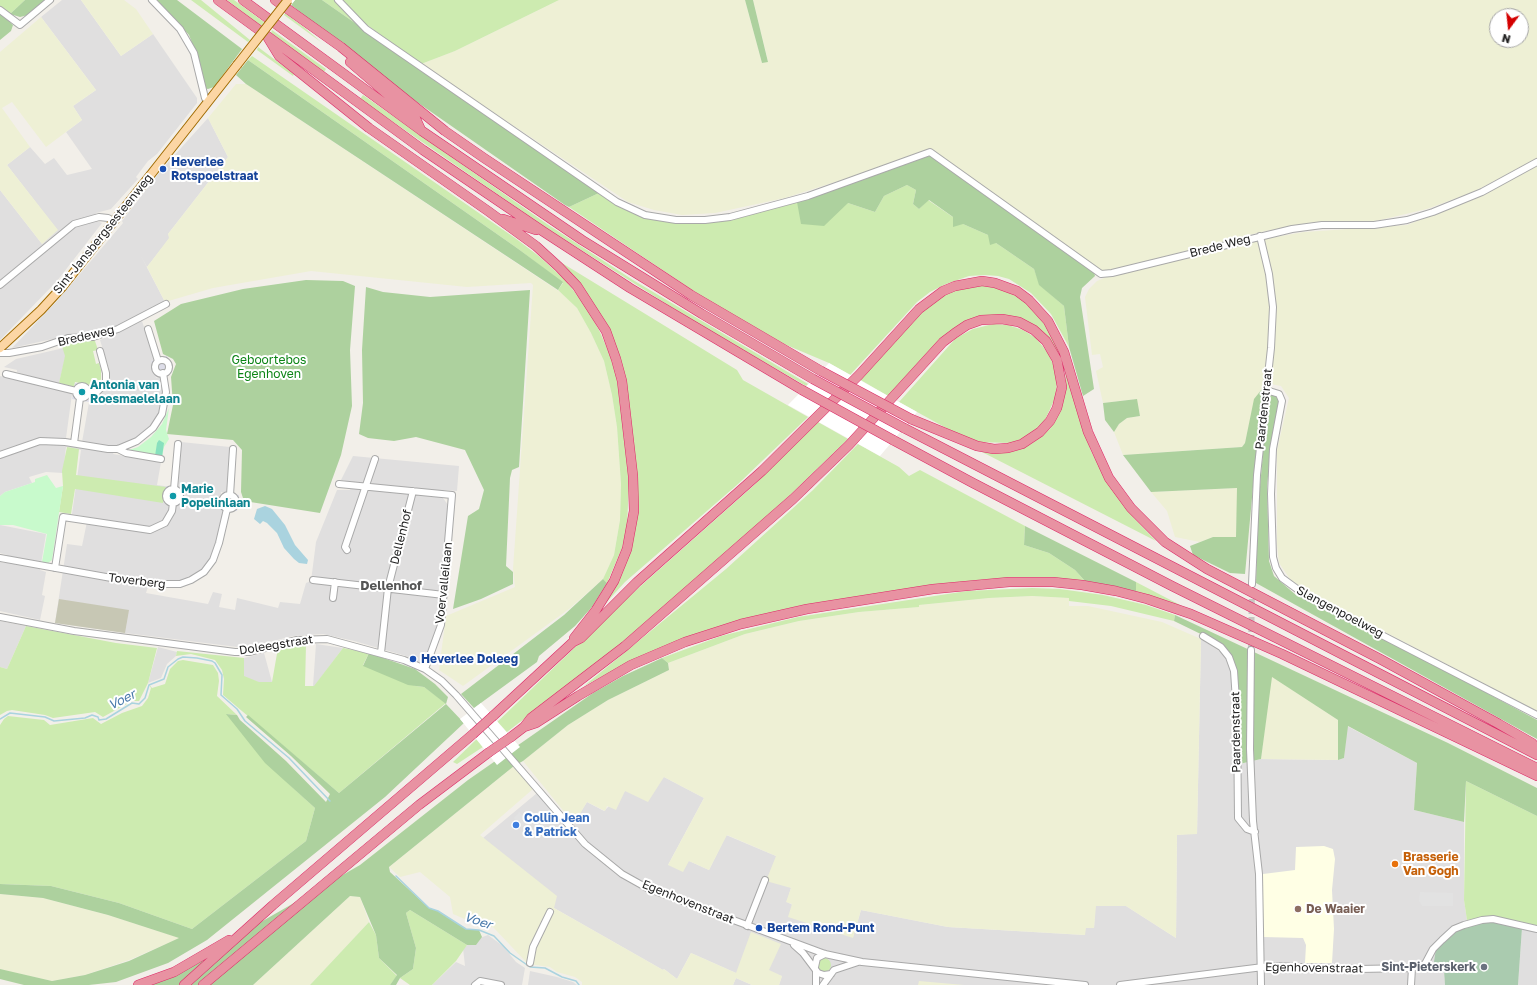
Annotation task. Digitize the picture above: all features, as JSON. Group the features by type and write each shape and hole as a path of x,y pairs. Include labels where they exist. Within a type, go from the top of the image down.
{"highway":[{"path":"218,0 423,150 544,232 630,288 802,390 973,484 1179,590 1537,768"},
{"path":"243,0 422,131 588,244 696,311 813,379 904,428 1537,755"},
{"path":"203,985 419,805 524,727 531,718 625,646 793,499 849,445 907,382 943,342 955,333 967,325 994,319 1019,322 1034,330 1050,347 1060,370 1062,387 1054,414 1040,432 1022,444 1008,448 994,449 976,446 911,419 821,370 691,295 516,180 445,131 341,47 275,0"},
{"path":"299,18 416,119 422,131"},
{"path":"268,38 279,56 369,128 536,246 577,286 606,332 622,381 633,476 634,511 632,530 622,564 614,581 573,642"},
{"path":"488,211 516,224 544,232"},
{"path":"184,985 241,933 473,734 573,642 580,638 637,582 762,471 859,375 910,316 943,291 955,286 982,281 995,283 1017,291 1039,310 1056,336 1064,352 1088,432 1109,478 1131,508 1165,542 1207,569 1380,659 1499,724 1532,743 1537,748"},
{"path":"524,727 536,723 578,696 631,666 685,642 742,624 807,609 933,589 1009,582 1047,582 1082,585 1116,591 1147,599 1191,614 1282,654 1537,776"},
{"path":"138,985 174,972 241,933"}],"main road":[{"name":"Sint-Jansbergsesteenweg","path":"0,348 41,310 114,221 288,0"}],"street":[{"path":"0,10 20,25 50,0"},
{"path":"152,0 180,29 194,53 205,98"},
{"name":"Brede Weg","path":"338,0 366,29 617,202 645,215 676,220 705,220 730,217 802,197 930,152 1101,274 1112,273 1292,229 1322,225 1374,225 1407,220 1433,212 1482,192 1537,162"},
{"path":"0,285 74,224 99,217 108,218 114,221"},
{"name":"Paardenstraat","path":"1252,584 1256,482 1273,307 1269,274 1260,236"},
{"name":"Bredeweg","path":"0,353 9,353 42,347 68,338 93,337 118,329 166,304"},
{"path":"148,329 158,361 155,365 155,369 159,373 163,373"},
{"path":"88,394 86,389 80,386 76,391 76,396 85,398 88,394 97,392 106,383 106,369 100,350"},
{"path":"158,361 163,360 168,364 167,371 163,373"},
{"path":"0,455 40,441 74,443 108,449 118,449 146,436 158,422 166,398 163,373"},
{"path":"6,374 76,391"},
{"name":"Slangenpoelweg","path":"1266,390 1276,392 1280,395 1282,402 1273,449 1271,494 1273,557 1276,568 1282,578 1308,597 1537,715"},
{"path":"74,443 80,398"},
{"path":"174,489 178,444"},
{"path":"118,449 126,453 161,459"},
{"name":"Toverberg","path":"230,495 233,449"},
{"path":"347,550 345,547 375,459"},
{"path":"339,484 413,492"},
{"path":"172,503 168,501 166,496 168,492 174,489"},
{"path":"172,503 178,501 180,497 178,491 174,489"},
{"name":"Voervalleilaan","path":"413,492 452,495 441,625 425,669"},
{"name":"Dellenhof","path":"381,653 388,588 413,492"},
{"name":"Toverberg","path":"227,509 223,505 223,500 225,496 230,495"},
{"name":"Toverberg","path":"227,509 233,508 236,503 234,497 230,495"},
{"path":"55,568 63,518 150,530 165,523 172,511 172,503"},
{"name":"Toverberg","path":"0,558 156,584 180,584 191,580 204,572 213,560 219,543 227,509"},
{"path":"312,580 444,595"},
{"path":"333,598 335,582"},
{"name":"Doleegstraat","path":"0,617 74,631 230,651 249,652 297,640 320,638 340,641 381,653 425,669 438,678 456,695 528,777"},
{"name":"Paardenstraat","path":"1203,636 1221,647 1229,657 1234,671 1237,716 1238,818 1247,829 1255,832"},
{"name":"Paardenstraat","path":"1251,650 1250,749 1259,881 1259,967 1261,985"},
{"name":"Egenhovenstraat","path":"528,777 585,844 622,874 647,888 747,926 827,955 862,962 1041,983 1085,985"},
{"path":"747,926 765,880"},
{"path":"530,963 533,947 550,912"},
{"path":"1411,985 1412,968 1425,964 1433,949 1454,929 1468,923 1493,919 1537,929"},
{"name":"Egenhovenstraat","path":"792,942 821,975 862,962"},
{"path":"816,985 815,969 817,958 827,955 835,961 832,972 823,985"},
{"name":"Egenhovenstraat","path":"1120,985 1259,967 1412,968"},
{"path":"475,985 480,980 501,985"}],"shaded area":[{"path":"62,0 81,0 121,56 153,34 197,98 197,103 157,154 148,161 136,177 138,179 111,209 96,213 97,221 102,223 57,281 0,340 0,190 42,244 57,230 7,165 30,147 45,164 54,158 67,175 92,169 66,132 82,120 73,106 96,90 41,17"},
{"path":"81,0 124,0 136,9 153,34 121,56"},
{"path":"559,0 745,0 762,63 768,61 753,0 1537,0 1537,159 1473,192 1427,209 1376,221 1314,222 1261,232 1103,272 932,151 785,198 715,213 682,215 654,210 628,202 421,64 455,51"},
{"path":"41,17 96,90 73,106 82,120 46,147 12,102 2,108 30,147 7,165 58,230 42,244 0,190 0,52"},
{"path":"236,84 246,84 563,294 577,308 604,361 612,395 617,427 621,484 620,520 614,555 603,579 569,609 463,686 439,670 446,616 515,587 513,569 533,285 531,283 467,287 311,271 213,288 165,302 147,267 169,238 168,234 228,157 208,118"},
{"path":"208,118 228,157 168,234 170,238 147,267 141,256 165,302 121,331 142,321 155,360 151,361 156,378 161,376 163,384 161,408 150,428 134,440 117,445 113,454 161,462 157,485 178,488 181,442 230,447 227,493 221,492 220,510 224,510 215,550 208,562 200,571 183,580 168,582 150,580 146,593 208,604 213,592 222,594 219,607 235,610 237,598 278,608 280,602 300,604 306,583 311,581 316,542 337,490 350,490 353,482 341,480 353,456 459,466 457,491 444,490 443,498 448,505 437,625 424,665 406,656 323,634 293,636 245,648 55,623 67,544 82,546 88,517 72,514 81,450 66,447 63,473 46,472 29,477 32,483 5,492 0,496 0,376 24,382 26,375 17,372 17,370 4,367 16,359 68,347 59,383 72,394 66,438 82,442 90,397 102,393 109,382 109,369 100,340 120,331 118,326 96,334 83,336 75,334 12,348 58,300 123,223 122,221 163,168"},
{"path":"1537,166 1537,711 1308,592 1290,579 1279,563 1277,544 1277,450 1289,398 1281,386 1271,384 1262,389 1250,422 1245,443 1242,447 1123,455 1114,432 1119,424 1127,418 1140,416 1136,399 1103,403 1096,371 1103,367 1100,354 1092,355 1085,297 1089,289 1097,281 1109,276 1241,243 1304,232 1407,225 1477,198"},
{"path":"167,356 172,372 156,377 151,361"},
{"name":"Antonia van Roesmaelelaan","path":"75,383 91,386 89,402 72,399"},
{"name":"Marie Popelinlaan","path":"166,486 182,488 181,505 164,503"},
{"path":"1238,488 1236,538 1213,537 1200,542 1175,537 1167,511 1151,492"},
{"path":"222,493 239,495 237,511 220,510"},
{"path":"0,525 46,534 40,570 46,572 42,595 45,596 40,620 0,611 0,562 5,563 7,555 0,553"},
{"path":"1032,596 1069,598 1069,606 1088,606 1162,622 1201,639 1197,834 1177,835 1176,938 1126,906 1096,906 1094,928 1086,928 1085,935 948,927 861,910 853,938 788,917 792,904 786,902 791,888 766,881 776,856 727,835 709,870 689,861 683,872 668,865 704,798 664,777 648,802 625,791 616,810 607,806 605,811 587,802 574,824 523,761 568,725 608,700 669,670 668,663 745,634 799,621 859,612 918,607 919,605 989,598"},
{"path":"59,599 129,610 125,633 55,623"},
{"path":"0,621 26,626 7,669 0,667"},
{"path":"1201,639 1222,653 1227,661 1231,673 1235,765 1261,759 1338,760 1344,758 1347,726 1417,763 1414,810 1464,822 1464,900 1467,920 1444,971 1445,985 779,985 782,976 736,973 691,953 677,979 664,969 663,970 554,908 483,838 537,793 569,829 587,802 604,811 625,791 664,777 704,798 668,865 689,861 709,870 726,835 776,856 791,888 787,902 853,937 861,910 948,927 1085,935 1085,928 1094,928 1095,906 1126,906 1176,938 1177,835 1197,833"},
{"path":"316,644 343,648 314,687 313,686"},
{"path":"158,647 177,652 176,656 167,664 161,678 148,683"},
{"path":"264,653 272,682 258,682 244,677 244,658"},
{"path":"1271,676 1338,720 1338,760 1261,759"},
{"path":"514,766 533,789 480,835 557,896 554,908 663,970 664,969 677,979 691,953 736,973 751,932 781,944 769,970 782,976 779,985 752,985 736,978 733,985 582,985 582,982 575,977 557,972 550,967 528,964 493,927 486,928 453,914 450,897 420,872 400,877 389,867"},
{"path":"519,812 528,821 522,827 514,818"},
{"name":"De Waaier","path":"1324,846 1333,849 1335,859 1332,890 1334,929 1332,963 1305,963 1306,945 1303,938 1263,937 1263,874 1295,870 1296,847"},
{"path":"1420,892 1453,893 1453,906 1422,906 1419,901"},
{"path":"0,894 43,898 108,915 180,938 129,960 85,975 52,981 6,971 0,969"},
{"path":"350,896 360,897 369,922 310,985 253,985"},
{"path":"1493,922 1522,928 1518,985 1445,985 1444,971 1433,968 1436,949 1460,929 1482,923"},
{"path":"1529,923 1537,926 1537,985 1518,985 1522,928"},
{"path":"488,935 503,946 516,962 525,968 522,985 432,985 456,962 465,966 463,948 477,939"},
{"path":"530,971 557,977 573,982 577,985 528,985"},
{"path":"736,978 752,985 733,985"},
{"path":"919,981 964,985 918,985"}],"green space":[{"path":"0,0 25,0 10,14 0,6"},
{"path":"25,0 46,0 28,15 20,17 10,14"},
{"path":"157,0 177,0 242,49 214,87 208,89 204,88 198,58 189,35"},
{"path":"191,0 201,0 250,40 248,42"},
{"path":"227,0 234,0 264,22 261,26"},
{"path":"295,0 322,0 599,193 569,207 565,205 414,100 291,5"},
{"path":"322,0 335,0 365,30"},
{"path":"343,0 559,0 455,51 421,64 363,22"},
{"path":"745,0 753,0 768,62 762,63"},
{"path":"0,13 13,25 11,31 0,40"},
{"path":"285,13 305,28 321,42 284,15"},
{"path":"272,30 326,69 324,72 271,33"},
{"path":"258,47 294,74 293,76 257,50"},
{"path":"252,56 515,238 540,257 565,280 586,306 610,355 616,375 621,400 629,482 627,527 622,548 607,583 603,579 614,555 620,520 621,484 617,427 612,395 604,361 577,308 558,290 563,283 517,248 248,60"},
{"path":"248,60 517,248 563,282 558,290 246,84 236,75"},
{"path":"363,95 547,224 633,280 808,384 806,386 695,322 545,227 360,99"},
{"path":"932,155 1094,272 1095,276 1082,288 1080,297 1094,389 1083,396 1069,347 1064,306 1039,285 1034,269 996,243 990,245 988,235 963,224 953,227 953,217 929,200 919,209 913,204 916,190 907,185 884,196 875,212 848,203 824,226 801,224 797,202"},
{"path":"907,185 916,190 913,204 919,209 928,200 963,224 988,235 996,243 1034,269 1040,285 1064,306 1069,347 1051,314 1031,293 1009,279 985,275 969,276 946,284 930,292 917,302 850,375 829,363 784,344 701,296 569,207 599,193 631,212 646,217 675,222 707,223 730,220 797,202 848,203 875,212 884,196"},
{"path":"562,263 737,370 743,380 808,417 738,484 625,582 604,605 623,572 634,538 638,497 636,468 623,369 577,282"},
{"name":"Geboortebos Egenhoven","path":"306,280 343,281 355,286 350,350 352,406 341,455 320,513 244,501 241,492 242,450 233,440 167,434 173,405 171,377 176,364 173,359 163,354 154,321 181,304 243,289"},
{"path":"980,285 1001,288 1019,297 1039,315 1051,333 1059,350 1058,354 1040,331 995,316 947,336 926,354 888,396 859,379 927,306 944,294 965,287"},
{"path":"366,287 383,292 430,297 530,290 519,467 512,470 510,478 506,566 513,572 513,584 481,599 453,609 468,516 479,509 484,490 465,450 416,437 394,441 368,438 359,434 363,403 362,350"},
{"path":"993,324 1008,325 1023,330 1036,338 1048,353 1053,364 1057,380 1056,396 1045,420 1036,430 1025,438 1011,443 977,442 957,434 899,402 956,338 973,329"},
{"path":"94,338 98,350 93,351 96,364 99,363 101,370 101,379 98,386 90,390 90,385 75,382 74,387 59,383 65,356 61,343 77,339"},
{"path":"1065,367 1081,424 1091,451 1103,474 1134,518 1156,541 982,452 1018,450 1031,444 1050,429 1063,403 1066,385"},
{"path":"1262,389 1245,574 1230,573 1193,555 1190,546 1213,537 1236,537 1237,488 1151,492 1123,455 1242,447 1245,443 1254,399"},
{"path":"1273,394 1277,396 1280,401 1271,444 1267,487 1269,561 1274,576 1296,595 1405,649 1537,720 1537,739 1256,583 1258,509 1264,442 1270,396"},
{"path":"1137,399 1140,416 1127,418 1119,424 1114,432 1105,420 1103,403"},
{"path":"169,408 166,430 169,439 164,447 162,457 126,451 138,447 151,437 162,424"},
{"path":"818,422 848,439 789,496 727,552 603,659 499,738 492,727 616,608 752,487"},
{"path":"159,440 164,443 162,457 155,456 157,443"},
{"path":"858,444 899,467 909,476 920,470 1025,526 1024,545 1049,553 1075,570 1085,581 1021,578 978,580 798,606 708,630 624,665 584,686 726,569 813,490"},
{"path":"67,447 79,449 76,475 166,487 163,503 75,489 71,514 59,512 63,486 62,471"},
{"path":"47,475 56,488 63,486 52,560 48,563 42,562 47,534 13,525 0,525 0,496 5,492 35,482 35,479"},
{"path":"1025,526 1136,582 1136,592 1085,581 1075,570 1049,553 1024,545"},
{"path":"603,579 607,583 592,607 575,626 539,656 537,662 474,708 461,694 564,615"},
{"path":"1136,582 1184,607 1136,592"},
{"path":"1032,588 1060,589 1103,595 1146,605 1175,615 1174,621 1111,606 1069,601 1069,598 1032,596 989,598 919,605 919,607 859,612 799,621 745,634 668,663 662,658 721,636 798,617 967,591"},
{"path":"1175,615 1448,743 1537,788 1537,816 1466,781 1464,822 1414,810 1417,763 1348,726 1344,758 1338,760 1338,720 1272,677 1261,759 1235,765 1236,671 1228,651 1213,640 1174,621"},
{"path":"26,626 116,643 157,648 148,683 139,701 132,701 103,717 95,712 53,718 45,715 12,710 0,715 0,667 7,669"},
{"path":"306,645 305,686 314,686 343,648 369,653 363,665 416,686 424,687 446,703 339,793 223,695 224,679 222,670 215,660 191,654 176,656 177,651 244,658 244,676 259,682 272,682 278,648"},
{"path":"369,653 415,669 435,684 448,697 446,704 424,687 408,685 363,666"},
{"path":"662,658 668,663 669,670 608,700 568,725 523,761 514,766 389,867 390,872 429,908 438,911 466,929 479,930 482,937 476,945 467,945 410,910 406,913 416,948 413,969 400,978 396,985 390,985 397,975 379,958 376,935 360,897 350,896 253,985 138,985 174,972 360,865 468,780 593,693 623,676"},
{"path":"183,660 213,665 218,673 219,681 217,696 237,715 227,714 291,786 315,808 306,841 192,929 119,903 51,886 0,884 0,725 4,719 8,716 44,720 50,725 93,718 101,724 122,713 142,706 148,698 151,688 148,683 152,688 165,684 170,669 178,661"},
{"path":"446,704 464,723 385,797 207,940 168,963 116,982 89,985 24,985 0,979 0,969 52,981 85,975 129,961 179,938 108,915 43,898 0,894 0,884 51,886 119,903 192,929 306,841 315,808 265,763 226,714 237,715 240,720 286,761 326,802 330,794 291,756 246,717 248,715 339,793"},
{"path":"482,734 489,743 457,764 453,762"},
{"path":"1466,781 1537,816 1537,926 1493,916 1467,920 1464,900"},
{"path":"410,910 467,945 456,961 432,985 410,985 400,978 413,969 416,948 406,913"},
{"path":"369,922 376,935 379,958 397,976 390,985 310,985"},
{"path":"821,958 827,958 831,962 831,968 827,972 821,972 817,968 817,962"}],"water":[{"path":"265,506 272,509 285,525 295,545 308,560 307,564 299,563 294,559 284,548 277,533 267,523 263,521 260,524 254,519 257,509"}],"pier":[{"path":"282,0 295,0 241,68 233,62"},
{"path":"829,363 917,412 880,456 788,405"},
{"path":"481,703 520,747 497,765 460,719"}],"waterway":[{"name":"Voer","path":"0,719 10,713 45,717 54,721 85,718 92,715 98,717 99,720 106,719 132,703 139,704 145,698 149,685 164,679 168,667 178,659 183,657 212,661 215,663 222,675 221,695 237,709 245,721 289,758 330,801"},
{"name":"Voer","path":"396,876 429,908 438,911 466,929 479,930 494,936 510,953 530,967 545,968 562,977 576,981 579,985"}],"tunnel":[{"path":"1251,650 1252,589"}],"place":[{"name":"Heverlee Rotspoelstraat","path":"163,169"},
{"name":"Antonia van Roesmaelelaan","path":"82,392"},
{"name":"Marie Popelinlaan","path":"173,496"},
{"name":"Heverlee Doleeg","path":"413,659"},
{"name":"Collin Jean & Patrick","path":"516,825"},
{"name":"Brasserie Van Gogh","path":"1395,864"},
{"name":"De Waaier","path":"1298,909"},
{"name":"Bertem Rond-Punt","path":"759,928"},
{"name":"Sint-Pieterskerk","path":"1484,967"}],"district":[{"name":"Dellenhof","path":"391,586"}]}
